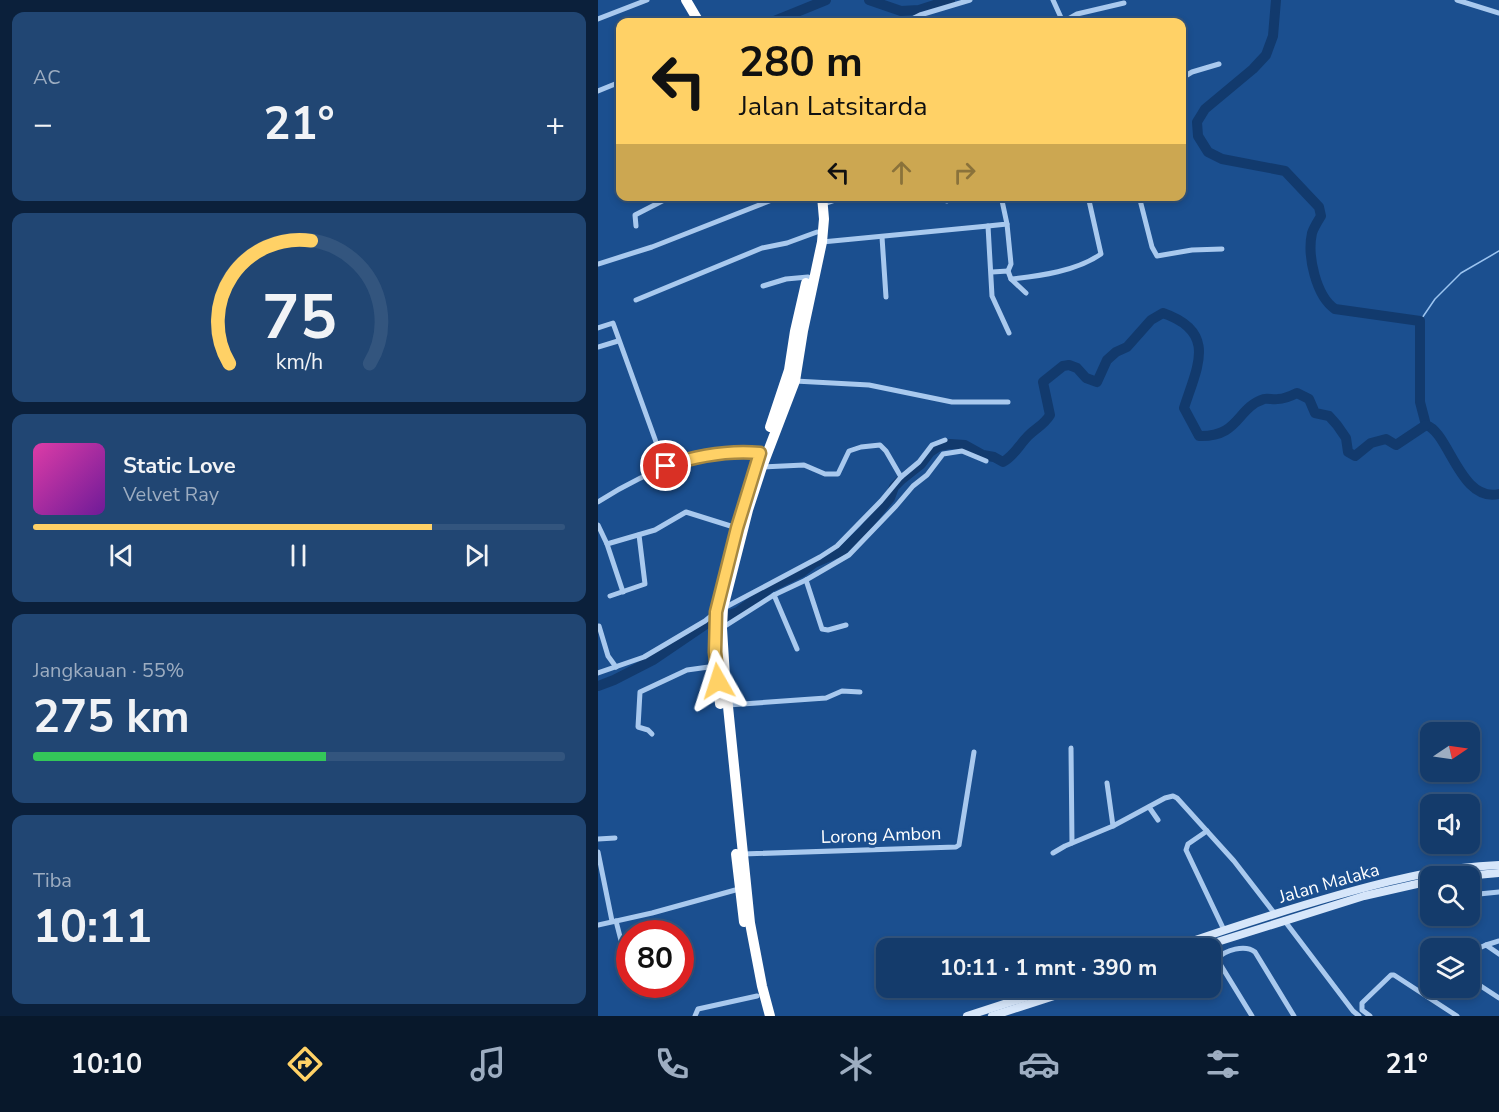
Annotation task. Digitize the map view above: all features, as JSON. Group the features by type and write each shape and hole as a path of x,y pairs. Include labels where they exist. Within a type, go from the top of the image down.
{"highway":[{"path":"679,0 689,18"},
{"path":"686,0 697,18"},
{"path":"723,591 762,467 763,454 795,381 820,237 821,201"},
{"path":"762,1016 757,996 743,854 716,666 719,612 737,528 785,385 798,317 820,237"},
{"path":"718,628 728,705 739,889 750,942 770,1016"}],"street":[{"path":"598,19 648,0"},
{"path":"915,18 970,0"},
{"path":"1053,0 1061,18"},
{"path":"1457,0 1498,14"},
{"path":"1070,18 1077,14 1124,3"},
{"path":"1186,76 1219,64"},
{"path":"598,91 616,84"},
{"path":"636,226 635,215 662,201"},
{"path":"598,264 652,248 770,201"},
{"path":"1002,201 1007,224 1010,264 1008,271 1011,279 1026,293"},
{"path":"1011,279 1043,276 1080,264 1101,254 1089,201"},
{"path":"1140,201 1152,248 1157,256 1186,251 1222,249"},
{"path":"636,300 762,248 820,237 882,237 1007,224"},
{"path":"988,226 992,296 1009,333"},
{"path":"882,237 886,297"},
{"path":"992,272 1008,271"},
{"path":"763,286 786,279 808,277"},
{"path":"598,328 613,323 666,466"},
{"path":"598,347 618,341"},
{"path":"795,381 869,385 952,402 1008,402"},
{"path":"598,674 644,657 837,546 901,477 919,462 932,445 945,440"},
{"path":"762,467 804,465 825,474 838,474 849,451 880,445 901,477"},
{"path":"718,628 848,555 896,507 913,486 927,475 943,454 962,451 986,461"},
{"path":"598,502 666,466 712,455 745,452 763,454"},
{"path":"607,544 661,528 686,512 737,528"},
{"path":"598,525 623,592"},
{"path":"610,596 646,584 639,535"},
{"path":"806,580 822,629 828,630 846,625"},
{"path":"774,595 797,649"},
{"path":"599,626 608,656 616,667"},
{"path":"652,734 648,730 638,728 640,692 687,670 716,666"},
{"path":"728,705 826,698 842,692 860,692"},
{"path":"1071,748 1072,843"},
{"name":"Lorong Ambon","path":"743,854 956,847 959,845 974,752"},
{"path":"1107,783 1113,826"},
{"path":"1053,853 1113,826 1168,796 1175,796 1234,861 1275,914"},
{"path":"1149,807 1158,820"},
{"path":"1207,831 1188,844 1186,850 1224,930"},
{"path":"598,839 615,838"},
{"path":"598,852 616,928"},
{"name":"Jalan Malaka","path":"1210,938 1224,930 1389,881 1452,868 1498,865"},
{"path":"1480,875 1498,873"},
{"name":"Jalan Malaka","path":"1221,939 1285,922 1364,896 1420,883"},
{"path":"598,925 739,889"},
{"path":"1480,894 1498,892"},
{"path":"1285,922 1351,1013 1359,1016"},
{"path":"1480,947 1498,941"},
{"path":"1486,945 1498,954"},
{"path":"1252,1016 1217,959 1221,955 1244,948 1255,952 1294,1016"},
{"path":"1370,1016 1362,1010 1362,1003 1391,975 1457,1016"},
{"path":"1480,986 1498,998"},
{"path":"695,1016 698,1009 757,996"},
{"path":"967,1016 1023,998"},
{"path":"992,1016 1017,1012 1053,998"}],"waterway":[{"path":"782,18 826,0"},
{"path":"869,0 901,11 919,10 950,0"},
{"path":"1276,0 1273,36 1266,55 1253,69 1205,109 1197,122 1198,136 1208,152 1222,159 1285,171 1319,207 1321,216 1313,231 1311,242 1312,264 1323,295 1335,309 1420,321 1420,402 1426,425 1434,430 1442,440 1456,466 1474,488 1486,494 1499,494"},
{"path":"1420,321 1435,299 1461,273 1499,251"},
{"path":"598,686 653,660 706,624 738,612 771,587 802,572 814,563 842,551 864,530 890,498 894,487 939,446 965,445 1003,462 1050,415 1043,382 1063,366 1069,365 1077,368 1086,378 1097,382 1107,360 1116,352 1127,347 1151,320 1163,313 1180,321 1191,330 1197,341 1198,365 1184,408 1199,436 1223,432 1255,403 1264,399 1283,398 1297,393 1309,399 1315,413 1329,416 1346,438 1348,452 1355,456 1371,443 1386,439 1396,445 1426,425"}],"route":[{"path":"666,466 687,459 712,455 760,453 720,590 715,628 718,681"}]}
